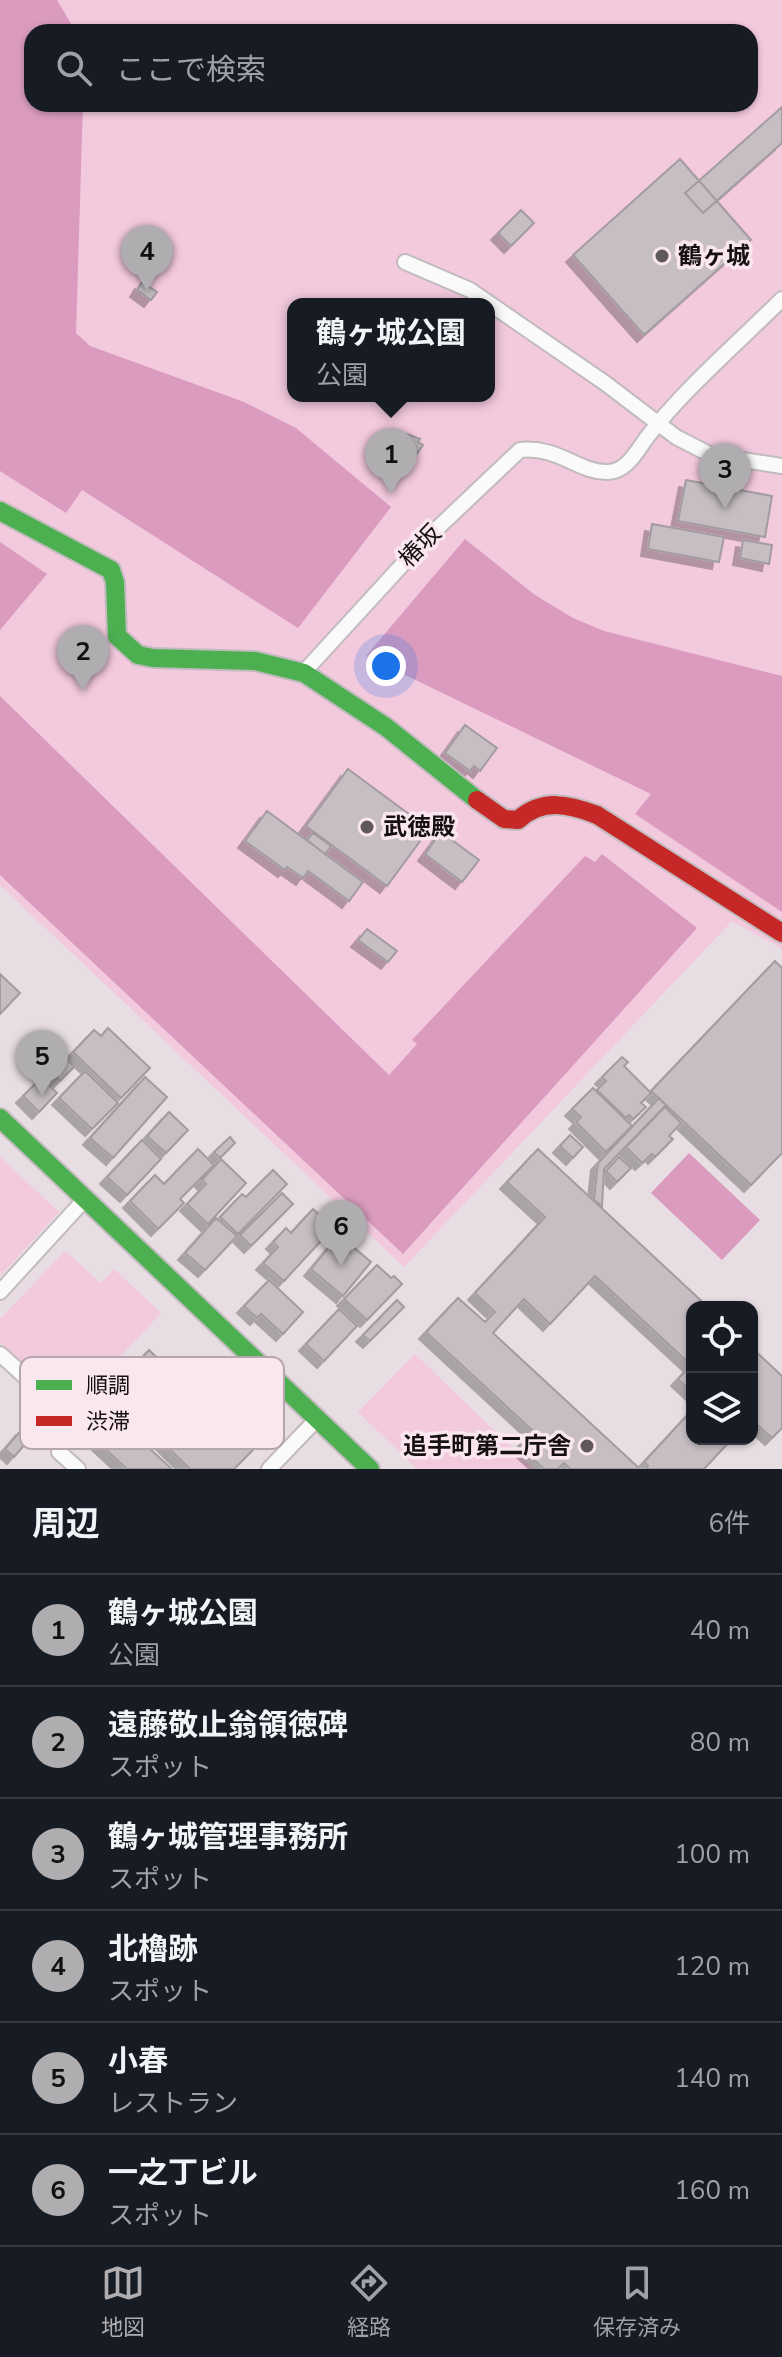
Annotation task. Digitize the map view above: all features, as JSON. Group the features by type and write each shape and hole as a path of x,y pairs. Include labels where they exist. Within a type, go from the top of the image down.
{"street":[{"path":"0,511 111,570 115,582 117,636 138,655 255,661 304,673 386,727 504,819 518,820 536,806 570,805 584,809 782,933"},
{"path":"0,1118 253,1357"},
{"path":"284,1387 370,1469"}],"lane":[{"path":"405,262 482,298"},
{"path":"657,425 782,299"},
{"path":"495,307 605,383 657,425 711,455 782,466"},
{"name":"椿坂","path":"304,673 424,541 520,450 535,448 552,452 608,472 623,468 657,425"},
{"path":"0,1292 86,1198"},
{"path":"0,1354 20,1372"},
{"path":"269,1469 317,1418"},
{"path":"59,1452 78,1469"}],"shaded area":[{"path":"0,0 782,0 782,949 732,921 404,1267 0,885"},
{"path":"0,0 57,0 71,24 24,24 24,112 83,112 76,333 90,346 244,402 296,428 391,507 298,628 82,490 66,513 0,471"},
{"path":"465,539 535,595 573,618 604,631 782,676 782,912 635,814 651,794 366,656"},
{"path":"0,542 47,574 0,630"},
{"path":"0,696 389,1075 417,1044 412,1040 585,856 595,862 602,854 697,928 403,1254 0,875"},
{"path":"689,1153 760,1220 722,1260 651,1193"},
{"path":"0,1157 59,1212 0,1276"},
{"path":"65,1251 101,1283 114,1269 161,1313 120,1357 20,1357 20,1360 0,1342 0,1319"},
{"path":"415,1354 534,1469 417,1469 358,1412"}],"building":[{"path":"782,107 782,143 703,213 685,193"},
{"path":"680,159 751,240 644,335 573,255"},
{"path":"521,210 534,223 511,246 498,233"},
{"path":"142,282 157,292 151,300 137,290"},
{"path":"407,434 420,439 418,442 423,445 411,462 406,458 399,471 390,463 399,453 395,450"},
{"path":"686,480 772,496 765,537 678,521"},
{"path":"652,524 724,537 719,562 648,549"},
{"path":"743,540 772,545 769,564 740,558"},
{"path":"465,725 497,748 480,771 474,766 470,771 445,753"},
{"name":"武徳殿","path":"348,769 429,829 387,886 306,826"},
{"path":"267,811 363,882 349,901 308,871 303,878 287,867 285,870 245,841"},
{"path":"441,832 479,860 462,882 425,854"},
{"path":"313,833 331,846 325,854 307,840"},
{"path":"367,929 397,951 388,962 358,940"},
{"path":"775,961 782,968 782,1153 751,1185 651,1091"},
{"path":"0,974 20,993 0,1014"},
{"path":"108,1028 150,1068 121,1098 73,1052 94,1030 101,1036"},
{"path":"64,1056 74,1067 60,1081 50,1070"},
{"path":"622,1057 628,1062 624,1066 651,1093 641,1103 646,1107 633,1119 629,1115 626,1118 597,1090 606,1081 602,1077"},
{"path":"48,1071 56,1080 50,1086 57,1093 39,1112 23,1096"},
{"path":"85,1071 118,1103 92,1129 59,1098"},
{"path":"145,1077 167,1097 113,1158 90,1138"},
{"path":"593,1088 632,1126 606,1152 576,1122 581,1117 572,1109"},
{"path":"659,1098 666,1105 604,1169 602,1206 594,1200 598,1163"},
{"path":"665,1107 681,1123 669,1136 673,1139 655,1157 652,1154 642,1163 626,1147"},
{"path":"169,1112 188,1130 166,1153 147,1136"},
{"path":"570,1135 583,1147 573,1158 560,1146"},
{"path":"230,1137 235,1143 220,1158 214,1152"},
{"path":"142,1140 161,1159 127,1195 107,1177"},
{"path":"198,1149 214,1165 180,1199 184,1203 158,1229 130,1201 155,1175 164,1184"},
{"path":"538,1149 702,1301 686,1301 686,1360 595,1276 550,1324 524,1299 493,1333 640,1469 570,1469 564,1463 558,1469 544,1469 519,1446 533,1431 426,1332 458,1298 485,1322 495,1312 475,1293 545,1217 507,1182"},
{"path":"619,1157 631,1168 617,1182 606,1171"},
{"path":"221,1159 246,1183 208,1224 187,1204 206,1184 202,1180"},
{"path":"273,1170 287,1184 238,1234 220,1217 242,1194 246,1197"},
{"path":"282,1193 293,1204 251,1246 240,1235"},
{"path":"313,1209 333,1228 284,1281 263,1263 278,1247 273,1242 286,1228 291,1233"},
{"path":"216,1218 237,1236 205,1270 185,1253"},
{"path":"339,1235 371,1262 343,1296 311,1269"},
{"path":"377,1265 402,1284 367,1320 344,1299"},
{"path":"269,1280 303,1312 283,1334 261,1314 257,1318 244,1306"},
{"path":"397,1300 404,1307 370,1341 363,1335"},
{"path":"339,1309 357,1326 324,1361 306,1344"},
{"path":"149,1350 156,1357 142,1357"},
{"path":"758,1354 782,1376 782,1428 772,1438 758,1425"},
{"path":"686,1370 686,1386 678,1379"},
{"path":"686,1416 686,1445 726,1445 704,1469 646,1469 648,1466 644,1462"},
{"path":"20,1432 21,1449 14,1457 5,1449"},
{"path":"105,1449 150,1449 172,1469 127,1469"},
{"path":"169,1449 253,1450 234,1469 190,1469"}],"traffic: fast":[{"path":"0,511 111,570 115,582 117,636 138,655 255,661 304,673 386,727 477,800"},
{"path":"0,1118 252,1357"},
{"path":"284,1387 370,1469"}],"traffic: jam":[{"path":"477,800 504,819 518,820 537,808 556,805 597,815 782,933"}],"place":[{"name":"鶴ヶ城","path":"662,256"},
{"name":"北櫓跡","path":"147,291"},
{"name":"鶴ヶ城公園","path":"391,494"},
{"name":"鶴ヶ城管理事務所","path":"725,509"},
{"name":"遠藤敬止翁領徳碑","path":"83,691"},
{"name":"武徳殿","path":"367,827"},
{"name":"小春","path":"42,1096"},
{"name":"一之丁ビル","path":"341,1266"},
{"name":"追手町第二庁舎","path":"587,1446"}]}
